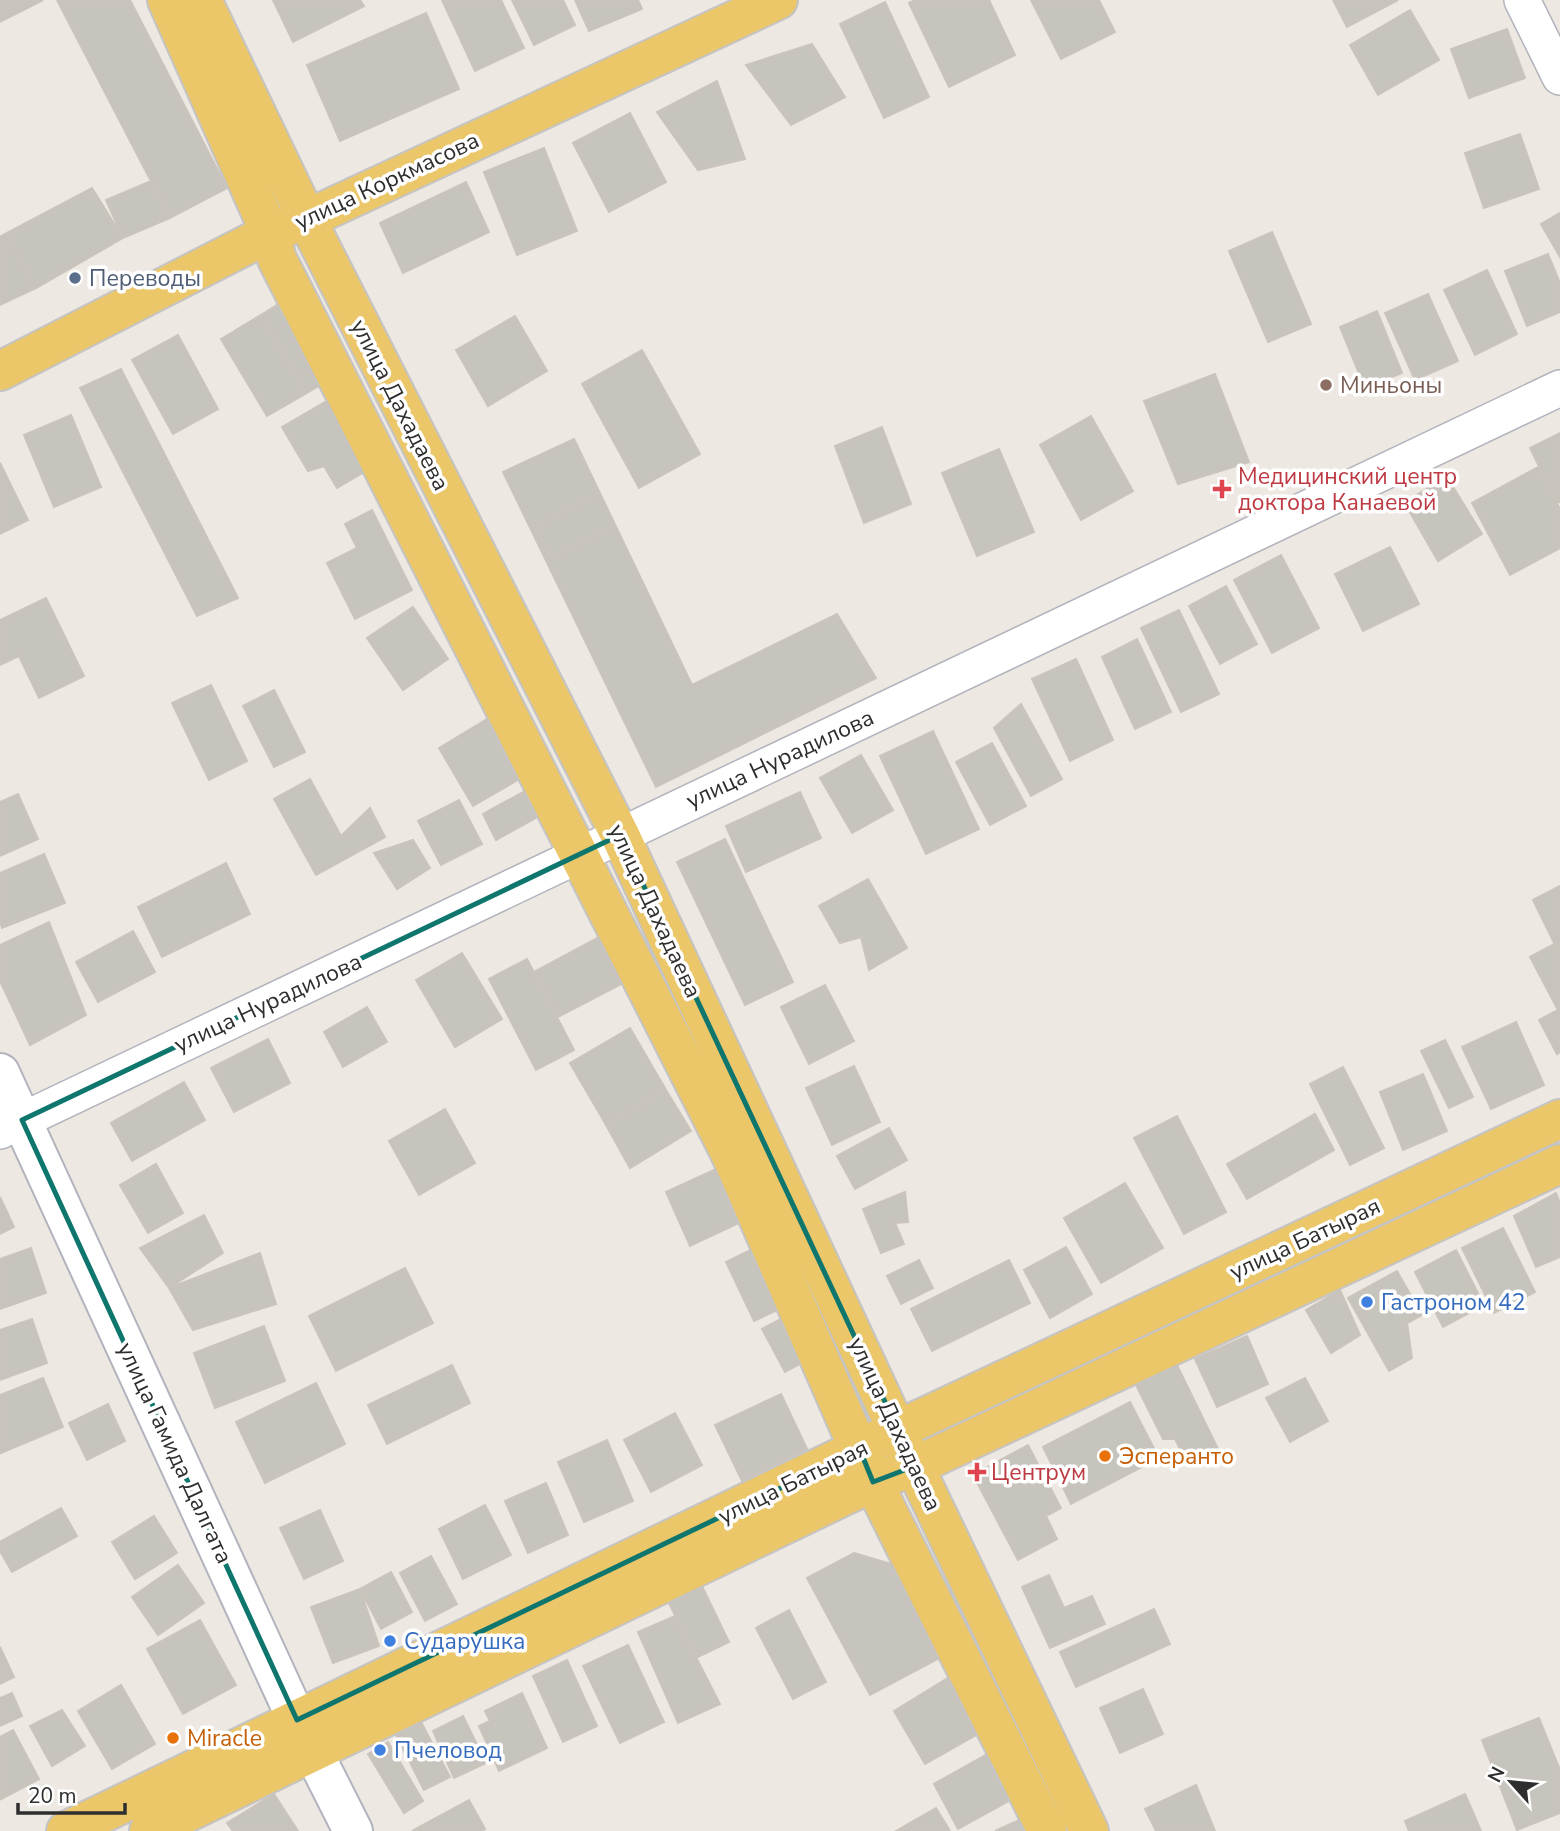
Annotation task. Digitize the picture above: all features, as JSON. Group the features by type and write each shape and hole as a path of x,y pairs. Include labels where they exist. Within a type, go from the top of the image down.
{"main road":[{"name":"улица Дахадаева","path":"167,0 270,233 277,259 730,1153 873,1482 1047,1831"},
{"name":"улица Дахадаева","path":"202,0 307,219 451,507 620,835 897,1430 1089,1831"},
{"name":"улица Коркмасова","path":"0,371 270,233 307,219 778,0"},
{"name":"улица Батырая","path":"149,1831 306,1736 897,1430 1560,1119"},
{"name":"улица Батырая","path":"66,1831 306,1736 873,1482 915,1466 1560,1164"}],"street":[{"path":"1522,0 1560,77"},
{"name":"улица Нурадилова","path":"11,1126 1560,387"},
{"name":"улица Гамида Далгата","path":"0,1073 11,1126 353,1831"}],"highlighted area":[{"path":"620,835 915,1466 873,1482 860,1450 297,1720 22,1120"}],"building":[{"path":"0,0 43,0 0,22"},
{"path":"57,0 130,0 227,188 170,218"},
{"path":"273,0 360,0 364,6 293,42"},
{"path":"442,0 501,0 524,48 475,71"},
{"path":"512,0 563,0 575,25 534,45"},
{"path":"575,0 638,0 642,9 589,31"},
{"path":"915,0 989,0 1015,55 949,87 909,3"},
{"path":"1031,0 1099,0 1115,32 1061,59"},
{"path":"1333,0 1398,0 1347,27"},
{"path":"885,2 929,97 884,118 840,24"},
{"path":"1410,10 1439,60 1378,95 1350,45"},
{"path":"426,13 459,89 340,141 307,65"},
{"path":"1507,29 1525,78 1469,98 1451,49"},
{"path":"812,44 845,97 791,125 746,65"},
{"path":"717,81 745,159 698,170 657,112"},
{"path":"630,113 666,182 609,212 573,143"},
{"path":"1520,134 1539,189 1484,208 1465,153"},
{"path":"544,148 577,231 517,255 484,172"},
{"path":"151,181 170,218 123,238 106,200"},
{"path":"466,182 489,232 403,273 380,223"},
{"path":"92,188 123,238 36,288 7,233"},
{"path":"1560,213 1560,257 1541,224"},
{"path":"1272,232 1311,324 1268,342 1229,251"},
{"path":"7,233 36,288 0,305 0,237"},
{"path":"1548,254 1560,283 1560,312 1527,326 1505,271"},
{"path":"1487,270 1517,334 1475,355 1444,290"},
{"path":"304,288 349,368 307,393 261,315"},
{"path":"1428,294 1458,361 1415,380 1385,313"},
{"path":"1377,311 1402,373 1365,388 1340,327"},
{"path":"261,315 307,393 267,416 221,339"},
{"path":"515,316 547,371 488,406 456,350"},
{"path":"178,335 218,409 173,434 132,360"},
{"path":"642,350 700,454 639,488 582,384"},
{"path":"121,369 238,598 197,616 80,388"},
{"path":"1215,374 1249,462 1178,484 1144,401"},
{"path":"342,392 383,461 337,488 324,466 308,471 282,427"},
{"path":"71,415 101,487 54,507 24,435"},
{"path":"1091,416 1133,491 1081,520 1040,445"},
{"path":"882,427 911,504 864,523 835,446"},
{"path":"1560,433 1560,502 1557,503 1530,448"},
{"path":"574,439 692,685 837,614 876,678 656,787 503,472"},
{"path":"999,449 1034,532 977,556 942,473"},
{"path":"0,463 28,520 0,534"},
{"path":"1538,467 1560,509 1560,548 1510,575 1472,503"},
{"path":"1447,477 1482,534 1438,561 1404,502"},
{"path":"599,493 615,525 550,557 535,525"},
{"path":"372,510 412,590 355,619 327,563 357,548 345,524"},
{"path":"1390,547 1419,604 1363,631 1335,574"},
{"path":"1281,555 1319,628 1272,653 1234,580"},
{"path":"1226,586 1257,644 1220,664 1189,606"},
{"path":"46,598 84,676 39,698 19,656 0,665 0,620"},
{"path":"413,607 448,659 403,690 367,638"},
{"path":"1179,610 1219,694 1181,712 1141,628"},
{"path":"1137,639 1171,712 1135,729 1102,657"},
{"path":"1076,659 1113,740 1070,761 1032,679"},
{"path":"211,685 247,761 209,780 172,703"},
{"path":"274,690 305,752 274,767 243,706"},
{"path":"1021,704 1062,779 1031,796 994,728"},
{"path":"489,718 523,777 473,806 439,748"},
{"path":"933,731 979,829 926,854 880,756"},
{"path":"992,743 1026,806 990,825 956,762"},
{"path":"861,755 893,810 852,833 820,778"},
{"path":"310,779 341,836 370,808 385,837 316,875 274,799"},
{"path":"525,791 539,816 496,840 483,814"},
{"path":"800,792 821,838 746,872 726,826"},
{"path":"18,794 38,839 0,856 0,802"},
{"path":"459,800 482,844 441,865 418,821"},
{"path":"725,839 793,982 745,1005 677,862"},
{"path":"413,840 430,868 397,889 374,853"},
{"path":"44,854 65,903 2,928 0,873"},
{"path":"226,863 250,914 162,957 138,907"},
{"path":"868,879 907,948 869,970 861,937 840,943 819,906"},
{"path":"1560,886 1560,955 1533,900"},
{"path":"49,922 86,1015 30,1045 0,981 0,945"},
{"path":"133,931 155,972 98,1002 76,962"},
{"path":"599,937 623,983 558,1017 534,972"},
{"path":"1554,944 1560,956 1560,1052 1557,1054 1539,1020 1558,1010 1530,957"},
{"path":"462,953 502,1019 455,1047 416,980"},
{"path":"527,959 574,1050 536,1070 489,979"},
{"path":"825,985 854,1041 809,1064 781,1007"},
{"path":"367,1007 387,1042 343,1067 324,1032"},
{"path":"1516,1022 1544,1085 1491,1109 1462,1047"},
{"path":"630,1028 666,1090 606,1125 570,1063"},
{"path":"268,1039 290,1083 234,1112 211,1068"},
{"path":"1445,1040 1473,1097 1449,1108 1421,1051"},
{"path":"854,1066 880,1122 832,1145 806,1088"},
{"path":"1343,1067 1384,1148 1350,1165 1310,1084"},
{"path":"1423,1074 1447,1131 1403,1150 1380,1092"},
{"path":"184,1082 205,1120 132,1161 111,1123"},
{"path":"666,1090 691,1131 630,1168 606,1125"},
{"path":"445,1109 475,1163 419,1195 389,1141"},
{"path":"1315,1114 1334,1150 1247,1199 1227,1164"},
{"path":"1177,1116 1226,1212 1184,1234 1134,1138"},
{"path":"889,1128 907,1160 855,1189 837,1156"},
{"path":"156,1164 183,1213 148,1233 120,1185"},
{"path":"718,1168 743,1221 690,1246 666,1192"},
{"path":"1125,1183 1163,1248 1101,1283 1064,1218"},
{"path":"905,1192 908,1222 895,1223 904,1244 881,1253 863,1209"},
{"path":"1556,1193 1560,1203 1560,1257 1536,1267 1514,1216"},
{"path":"0,1197 14,1227 0,1234"},
{"path":"204,1215 223,1253 169,1288 140,1248"},
{"path":"1503,1228 1535,1292 1494,1313 1462,1248"},
{"path":"771,1240 799,1300 754,1321 726,1262"},
{"path":"1066,1247 1092,1294 1050,1318 1024,1270"},
{"path":"31,1248 46,1293 0,1309 0,1259"},
{"path":"1456,1250 1484,1305 1443,1327 1415,1272"},
{"path":"260,1253 276,1304 193,1330 169,1288"},
{"path":"919,1260 933,1288 901,1304 887,1276"},
{"path":"1009,1260 1030,1303 932,1351 911,1309"},
{"path":"405,1268 433,1323 336,1371 309,1316"},
{"path":"1397,1271 1422,1315 1407,1323 1412,1358 1389,1371 1348,1298"},
{"path":"1340,1290 1360,1335 1331,1353 1306,1310"},
{"path":"801,1308 824,1351 785,1372 762,1329"},
{"path":"32,1319 47,1363 0,1380 0,1330"},
{"path":"264,1326 285,1381 215,1408 194,1353"},
{"path":"1247,1336 1268,1384 1217,1407 1195,1359"},
{"path":"1175,1361 1222,1457 1205,1466 1197,1451 1184,1457 1175,1439 1163,1439 1134,1381"},
{"path":"452,1365 470,1403 387,1444 368,1405"},
{"path":"43,1378 63,1427 1,1453 0,1395"},
{"path":"1305,1378 1328,1421 1290,1442 1266,1398"},
{"path":"316,1383 345,1444 265,1483 236,1422"},
{"path":"781,1394 807,1449 742,1481 715,1425"},
{"path":"1130,1402 1159,1458 1071,1504 1043,1447"},
{"path":"108,1404 125,1441 87,1460 69,1423"},
{"path":"675,1413 702,1465 651,1492 624,1440"},
{"path":"607,1440 633,1501 584,1522 558,1462"},
{"path":"1028,1445 1061,1508 1046,1516 1057,1539 1018,1560 973,1475"},
{"path":"546,1483 568,1535 528,1553 505,1501"},
{"path":"485,1505 511,1555 463,1579 439,1529"},
{"path":"61,1508 77,1536 12,1572 0,1551 0,1542"},
{"path":"320,1510 343,1561 304,1579 280,1528"},
{"path":"154,1516 177,1553 135,1579 112,1542"},
{"path":"854,1553 898,1566 945,1655 870,1695 807,1578"},
{"path":"431,1556 457,1604 425,1621 400,1573"},
{"path":"178,1565 204,1603 158,1635 132,1597"},
{"path":"391,1572 412,1612 381,1629 360,1589"},
{"path":"1049,1575 1064,1608 1092,1596 1105,1624 1050,1648 1022,1587"},
{"path":"700,1582 729,1642 696,1658 667,1599"},
{"path":"360,1589 379,1646 333,1663 311,1607"},
{"path":"1154,1609 1170,1644 1076,1687 1060,1652"},
{"path":"789,1610 826,1682 793,1699 756,1628"},
{"path":"675,1616 720,1704 678,1723 638,1632"},
{"path":"200,1620 236,1685 183,1714 147,1649"},
{"path":"628,1645 664,1722 620,1743 583,1666"},
{"path":"0,1647 14,1677 0,1684"},
{"path":"567,1660 597,1726 563,1742 533,1676"},
{"path":"948,1678 980,1733 925,1764 894,1711"},
{"path":"121,1685 155,1744 112,1769 78,1711"},
{"path":"1143,1689 1163,1734 1120,1753 1100,1708"},
{"path":"12,1693 22,1716 0,1726 0,1698"},
{"path":"522,1693 547,1748 499,1771 479,1726 490,1721 485,1711"},
{"path":"62,1710 85,1746 52,1766 30,1726"},
{"path":"463,1716 486,1763 454,1778 433,1731"},
{"path":"1539,1718 1560,1770 1560,1813 1517,1830 1482,1740"},
{"path":"421,1722 450,1777 424,1790 396,1735"},
{"path":"13,1730 39,1779 1,1799 0,1737"},
{"path":"388,1742 423,1801 404,1813 368,1754"},
{"path":"989,1753 1014,1798 958,1829 934,1784"},
{"path":"1196,1785 1215,1831 1156,1831 1145,1809"},
{"path":"274,1794 298,1831 233,1831 227,1823"},
{"path":"1465,1794 1481,1831 1409,1831 1405,1821"},
{"path":"469,1800 485,1829 482,1831 412,1831"},
{"path":"936,1808 950,1831 896,1831"},
{"path":"1024,1818 1030,1831 995,1831"}],"place":[{"name":"Переводы","path":"75,278"},
{"name":"Миньоны","path":"1326,385"},
{"name":"Медицинский центр доктора Канаевой","path":"1222,489"},
{"name":"Гастроном 42","path":"1367,1302"},
{"name":"Эсперанто","path":"1105,1456"},
{"name":"Центрум","path":"977,1472"},
{"name":"Сударушка","path":"390,1641"},
{"name":"Miracle","path":"173,1738"},
{"name":"Пчеловод","path":"380,1750"}]}
